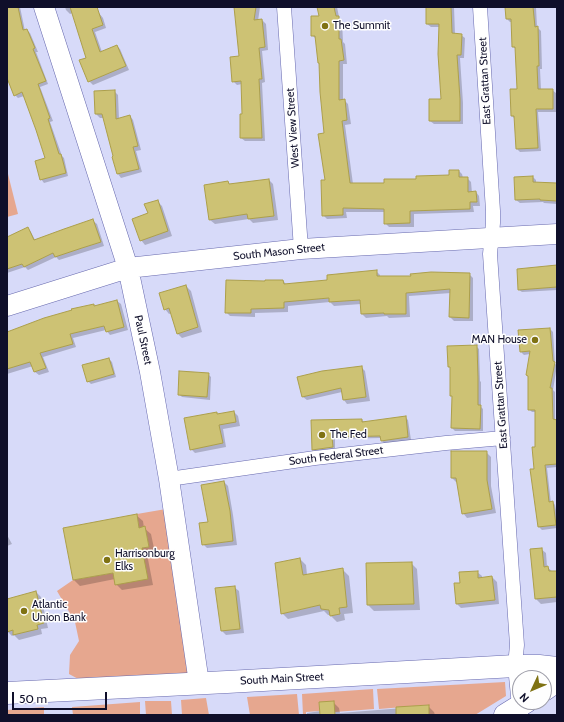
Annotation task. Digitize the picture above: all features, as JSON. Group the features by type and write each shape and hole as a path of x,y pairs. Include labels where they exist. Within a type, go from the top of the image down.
{"main road":[{"name":"South Main Street","path":"7,693 515,666 557,668"}],"street":[{"name":"Paul Street","path":"44,7 128,268 150,372 170,479 199,683"},
{"name":"West View Street","path":"284,7 301,248"},
{"name":"East Grattan Street","path":"480,7 493,211 490,254 517,645 515,670"},
{"name":"South Mason Street","path":"7,306 128,268 301,248 557,234"},
{"name":"South Federal Street","path":"170,479 315,458 503,438"}],"shaded area":[{"path":"7,170 18,214 7,217"},
{"path":"166,509 191,675 82,681 69,674 70,655 79,641 75,622 57,591 73,580 113,573 142,548 149,547 145,527 139,528 137,514"},
{"path":"505,682 506,696 475,715 429,715 428,705 379,709 377,689"},
{"path":"373,689 374,709 335,712 319,702 320,711 306,712 306,715 303,715 302,694"},
{"path":"297,694 299,715 250,715 247,697"},
{"path":"206,698 209,715 182,715 181,700"},
{"path":"145,701 171,701 172,715 146,715"},
{"path":"140,702 140,715 73,715 72,707"},
{"path":"44,707 44,715 7,715 7,710"}],"building":[{"path":"7,7 18,7 23,30 27,29 35,48 33,49 46,81 38,84 50,118 48,119 59,154 61,154 66,173 40,180 35,161 45,158 36,130 22,92 14,96 7,78"},
{"path":"70,7 97,7 103,25 92,29 100,52 117,45 126,66 88,82 79,60 86,58"},
{"path":"234,7 256,7 254,20 262,19 265,47 259,48 262,79 259,79 262,138 240,138 240,114 242,114 241,81 232,82 230,57 239,56"},
{"path":"317,7 334,7 336,16 339,16 339,39 341,39 344,60 339,61 339,100 345,99 347,120 342,121 350,183 384,183 384,179 416,179 416,176 449,175 449,170 459,170 459,177 468,177 468,192 476,191 477,202 470,202 470,209 410,211 410,223 384,224 384,209 343,208 343,215 322,216 321,180 325,180 318,134 324,133 319,63 315,36 311,36 311,16 319,16"},
{"path":"426,7 451,7 452,33 462,34 461,55 457,55 460,121 429,121 429,99 441,99 438,54 439,24 426,24"},
{"path":"505,7 533,7 535,27 538,26 538,89 553,89 553,109 536,109 538,148 516,149 514,116 511,116 510,89 517,89 515,47 512,47 511,19 506,19"},
{"path":"115,90 116,119 130,115 138,146 133,147 139,169 117,174 102,114 95,114 94,91"},
{"path":"533,176 533,182 557,183 557,201 540,199 515,200 514,177"},
{"path":"269,179 274,216 248,219 247,214 209,220 204,185 228,181 229,184"},
{"path":"158,200 168,231 140,241 132,219 148,213 144,204"},
{"path":"93,219 101,242 55,257 53,253 24,267 22,264 7,269 7,237 28,227 34,240"},
{"path":"557,265 557,287 518,290 517,269"},
{"path":"377,270 377,276 411,276 410,274 431,272 470,273 469,318 449,317 450,289 406,293 406,314 361,314 360,300 329,302 329,298 284,302 284,308 251,309 251,313 225,313 226,280 283,280 284,284 327,280 327,275"},
{"path":"186,285 198,327 177,334 169,308 164,310 159,293"},
{"path":"117,300 124,327 106,332 104,326 70,334 73,344 40,353 46,368 34,372 30,362 7,369 7,332 44,318 72,310 71,309 94,304 94,306"},
{"path":"550,328 553,361 555,362 550,388 552,388 553,419 557,420 557,464 545,465 549,502 553,501 556,525 538,527 530,469 534,469 532,447 535,447 535,410 528,410 528,376 526,375 530,351 520,352 518,330"},
{"path":"477,345 478,405 481,405 480,429 451,428 452,396 450,396 450,367 448,367 447,346"},
{"path":"109,358 114,374 87,382 82,365"},
{"path":"362,366 366,397 343,400 341,388 302,397 297,377 322,371"},
{"path":"179,371 209,373 207,397 178,395"},
{"path":"234,411 236,422 219,425 223,443 190,450 184,418 217,412 217,414"},
{"path":"406,416 408,437 381,441 380,436 332,437 333,447 312,450 311,420 362,419 362,422"},
{"path":"451,451 487,451 487,480 492,509 462,514 456,478 451,478"},
{"path":"224,481 230,511 233,541 202,545 199,523 208,522 201,485"},
{"name":"Harrisonburg Elks","path":"137,514 139,528 145,526 149,547 142,548 148,579 115,585 113,573 73,580 63,528"},
{"path":"542,548 544,567 548,566 549,571 557,571 557,597 535,599 530,549"},
{"path":"300,558 303,575 343,568 347,607 339,608 340,614 330,616 329,610 321,609 320,605 281,614 275,563"},
{"path":"412,562 414,604 367,605 366,563"},
{"path":"478,571 478,578 492,576 495,600 456,604 454,583 460,583 459,572"},
{"path":"235,586 240,629 221,631 215,588"},
{"name":"Atlantic Union Bank","path":"36,591 44,623 37,625 38,629 13,635 13,630 7,632 7,599"},
{"path":"334,701 335,715 320,715 319,702"},
{"path":"429,705 429,715 396,715 396,707"}],"place":[{"name":"The Summit","path":"325,26"},
{"name":"MAN House","path":"535,340"},
{"name":"The Fed","path":"322,435"},
{"name":"Harrisonburg Elks","path":"107,560"},
{"name":"Atlantic Union Bank","path":"24,611"}]}
